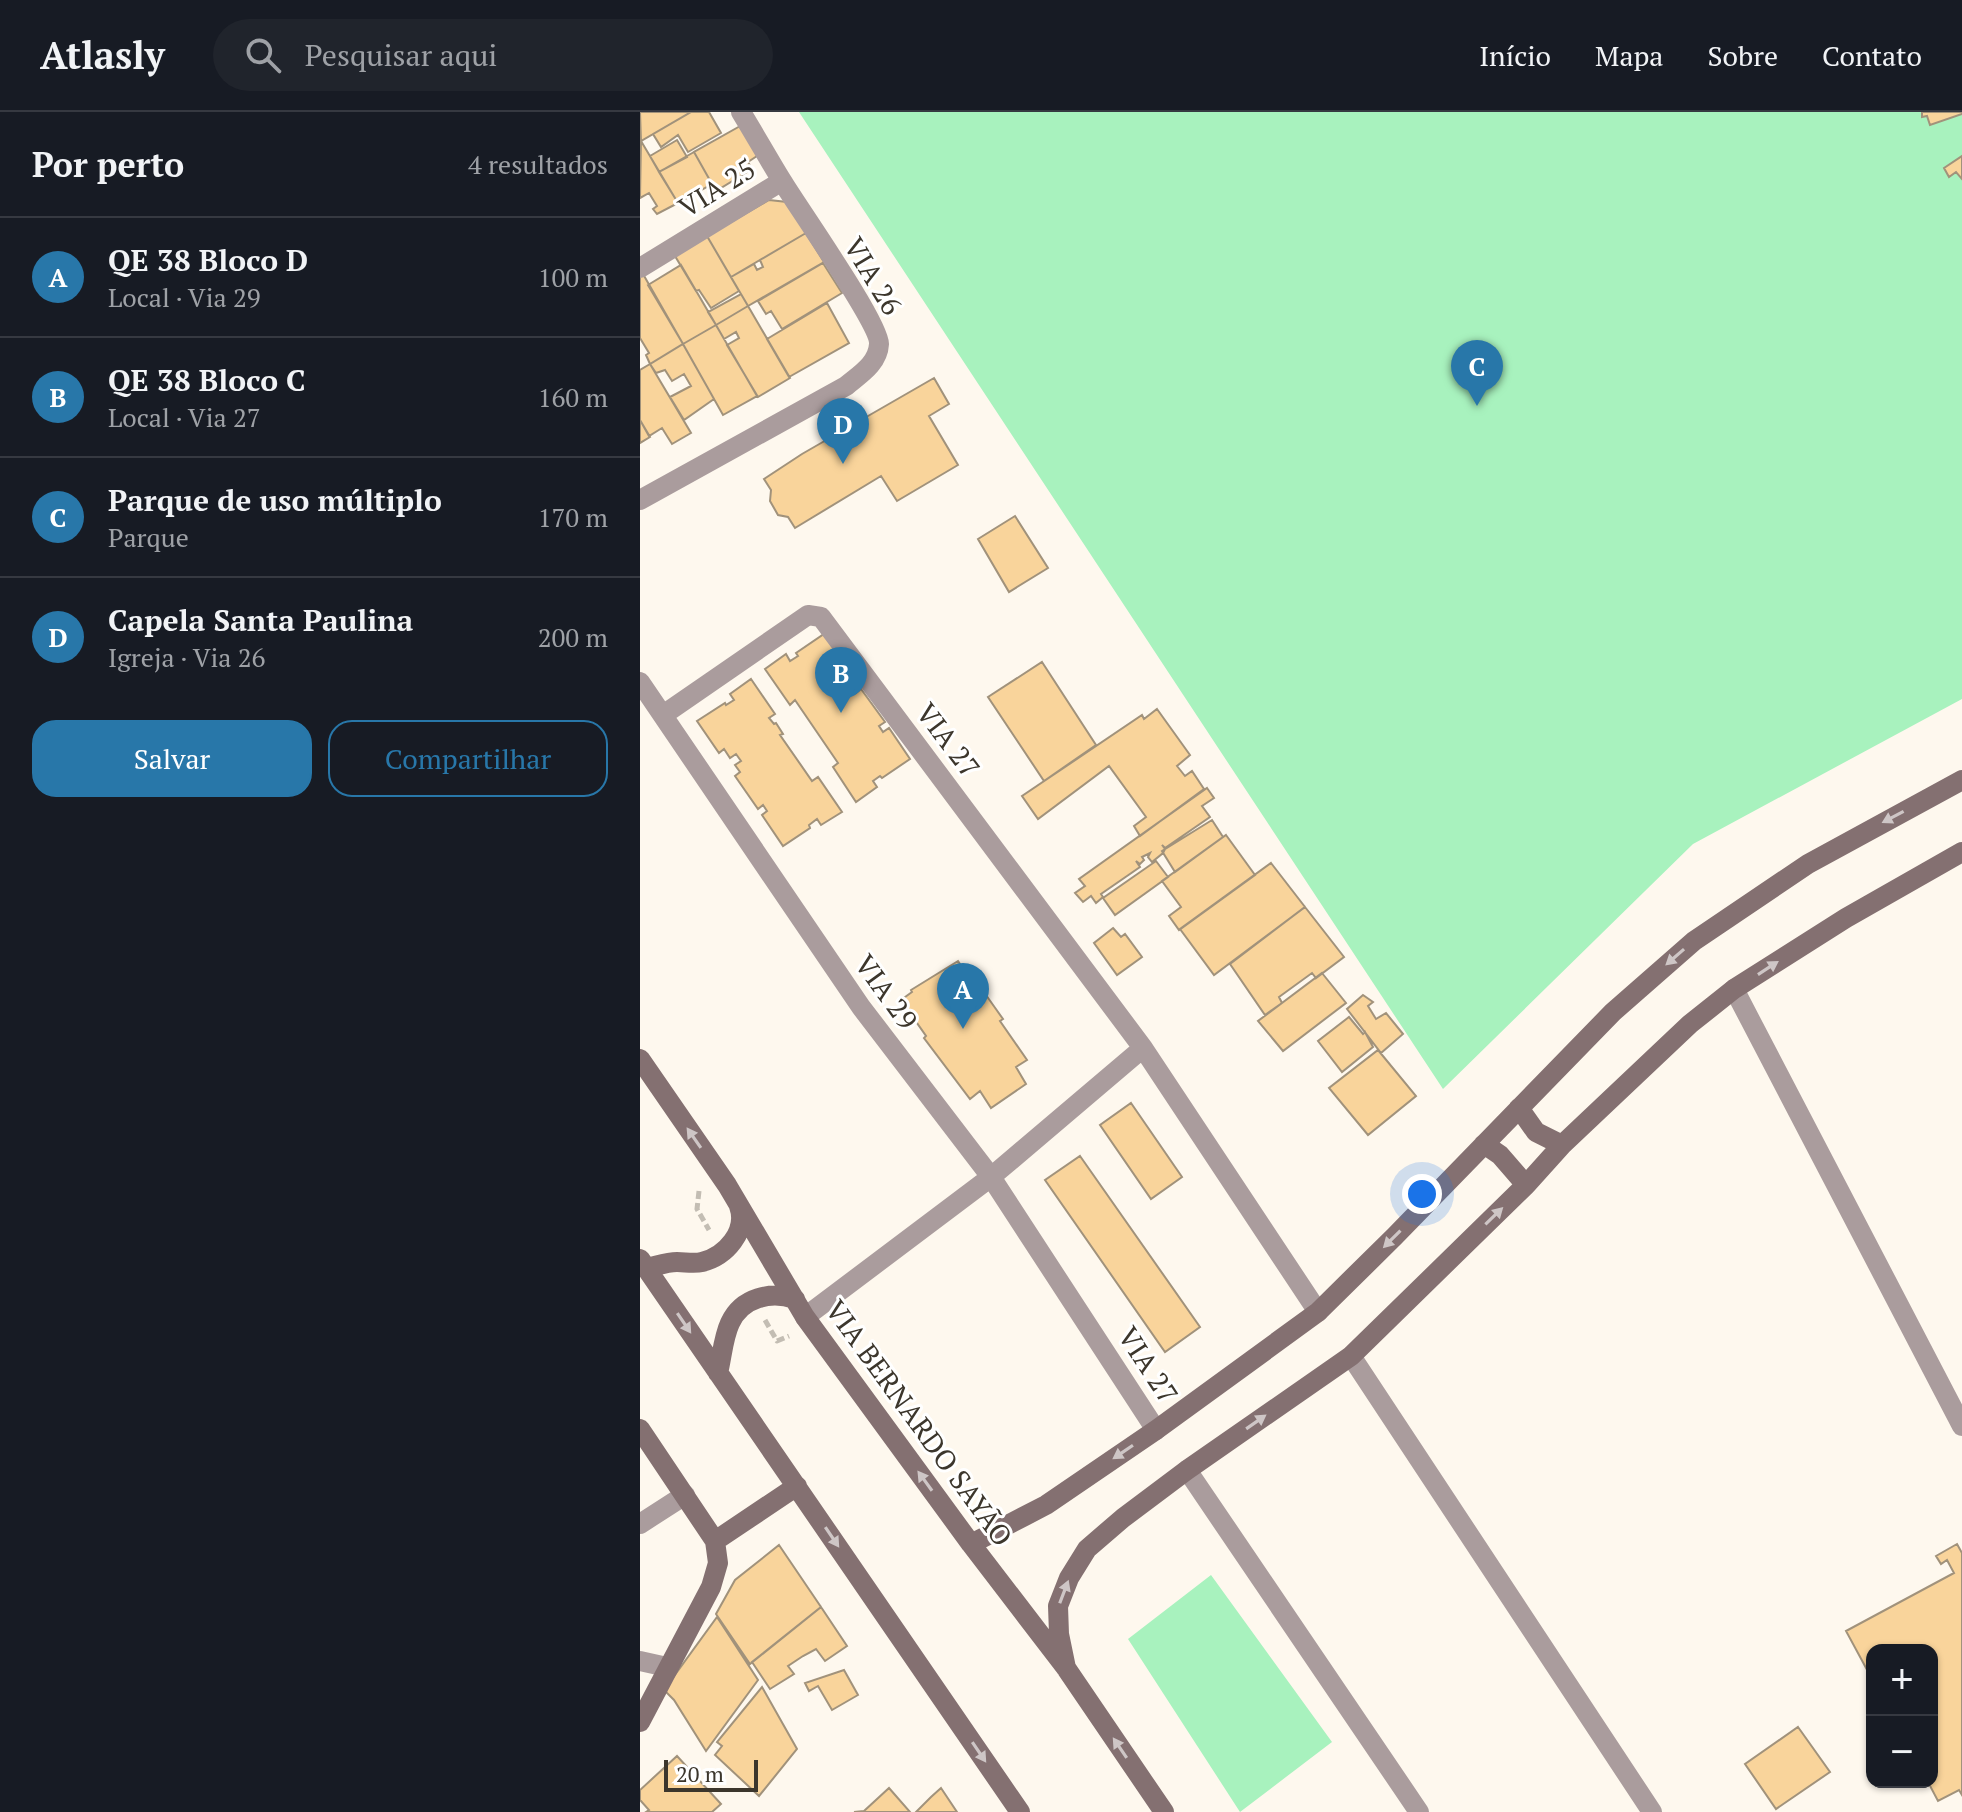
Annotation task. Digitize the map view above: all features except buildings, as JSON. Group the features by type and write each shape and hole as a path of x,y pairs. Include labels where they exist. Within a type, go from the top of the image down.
{"street":[{"name":"VIA 26","path":"640,500 846,386 871,365 879,344 864,308 741,112"},
{"name":"VIA 25","path":"640,268 782,181"},
{"name":"VIA 27","path":"663,715 808,615 821,617 1143,1048 1318,1312"},
{"name":"VIA 29","path":"640,682 861,1007 991,1177"},
{"path":"971,1544 1046,1505 1156,1430 1318,1312 1613,1012 1694,941 1808,864 1962,780"},
{"path":"1066,1668 1059,1634 1058,1606 1069,1578 1087,1549 1187,1470 1351,1356 1651,1058 1734,989 1846,918 1962,852"},
{"path":"1734,989 1961,1423"},
{"path":"718,1373 731,1321 744,1306 761,1295 779,1294 800,1308 991,1177 1143,1048"},
{"name":"VIA BERNARDO SAYÃO","path":"640,1059 727,1185 800,1308 971,1544 1066,1668 1164,1812"},
{"path":"1519,1108 1536,1132 1562,1145"},
{"path":"1484,1144 1500,1155 1526,1185"},
{"name":"VIA 27","path":"991,1177 1156,1430"},
{"path":"643,1263 702,1262 713,1258 733,1241 739,1233 741,1210 727,1185"},
{"path":"643,1263 1020,1812"},
{"path":"1351,1356 1652,1812"},
{"path":"640,1429 715,1541 718,1563 711,1587 640,1722"},
{"path":"1187,1470 1419,1812"},
{"path":"715,1541 797,1486"},
{"path":"640,1524 685,1495"},
{"path":"640,1661 667,1667"}],"green space":[{"path":"799,112 1962,112 1962,699 1693,844 1443,1089"},
{"path":"1211,1575 1332,1742 1240,1812 1128,1639"}],"place":[{"name":"Parque de uso múltiplo","path":"1477,406"},
{"name":"Capela Santa Paulina","path":"843,464"},
{"name":"QE 38 Bloco C","path":"841,713"},
{"name":"QE 38 Bloco D","path":"963,1029"}]}
